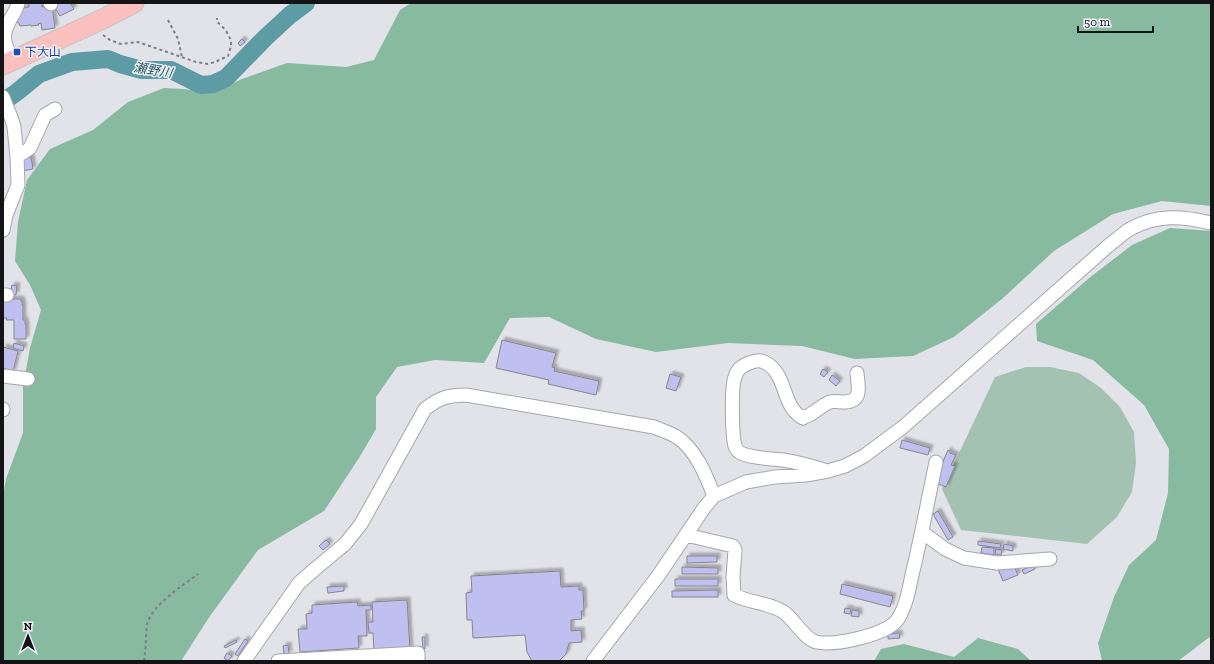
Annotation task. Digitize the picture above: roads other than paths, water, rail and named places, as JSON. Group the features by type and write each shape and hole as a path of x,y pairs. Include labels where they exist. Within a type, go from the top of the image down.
{"highway":[{"path":"8,62 134,3"}],"street":[{"path":"8,62 4,31 17,8 18,3"},
{"path":"3,97 12,120 17,154 18,185 6,215 3,230"},
{"path":"17,154 30,148 45,115 55,109"},
{"path":"593,661 658,576 704,508 714,496 746,482 828,471 845,466 864,456 903,427 1108,246 1129,230 1147,221 1169,217 1193,218 1211,222"},
{"path":"828,471 785,460 761,458 740,453 736,448 734,438 733,383 735,375 740,367 751,362 762,361 773,367 791,407 796,414 803,418 811,414 819,407 828,403 836,401 852,401 855,399 859,394 857,373"},
{"path":"3,376 28,379"},
{"path":"244,661 300,583 345,544 361,524 425,409 435,401 455,395 466,395 654,427 675,436 686,444 706,475 714,496"},
{"path":"686,535 733,546 735,550 733,577 734,595 741,599 765,604 784,612 806,636 815,642 849,641 893,625 898,618 906,601 936,462"},
{"path":"922,532 945,549 964,558 997,563 1050,559"},
{"path":"278,661 353,659 418,653 418,661"}],"waterway":[{"name":"瀬野川","path":"3,102 39,74 72,62 108,59 142,70 171,70 201,85 213,84 226,78 265,38 290,15 306,3"}],"place":[{"name":"下大山","path":"17,52"}]}
